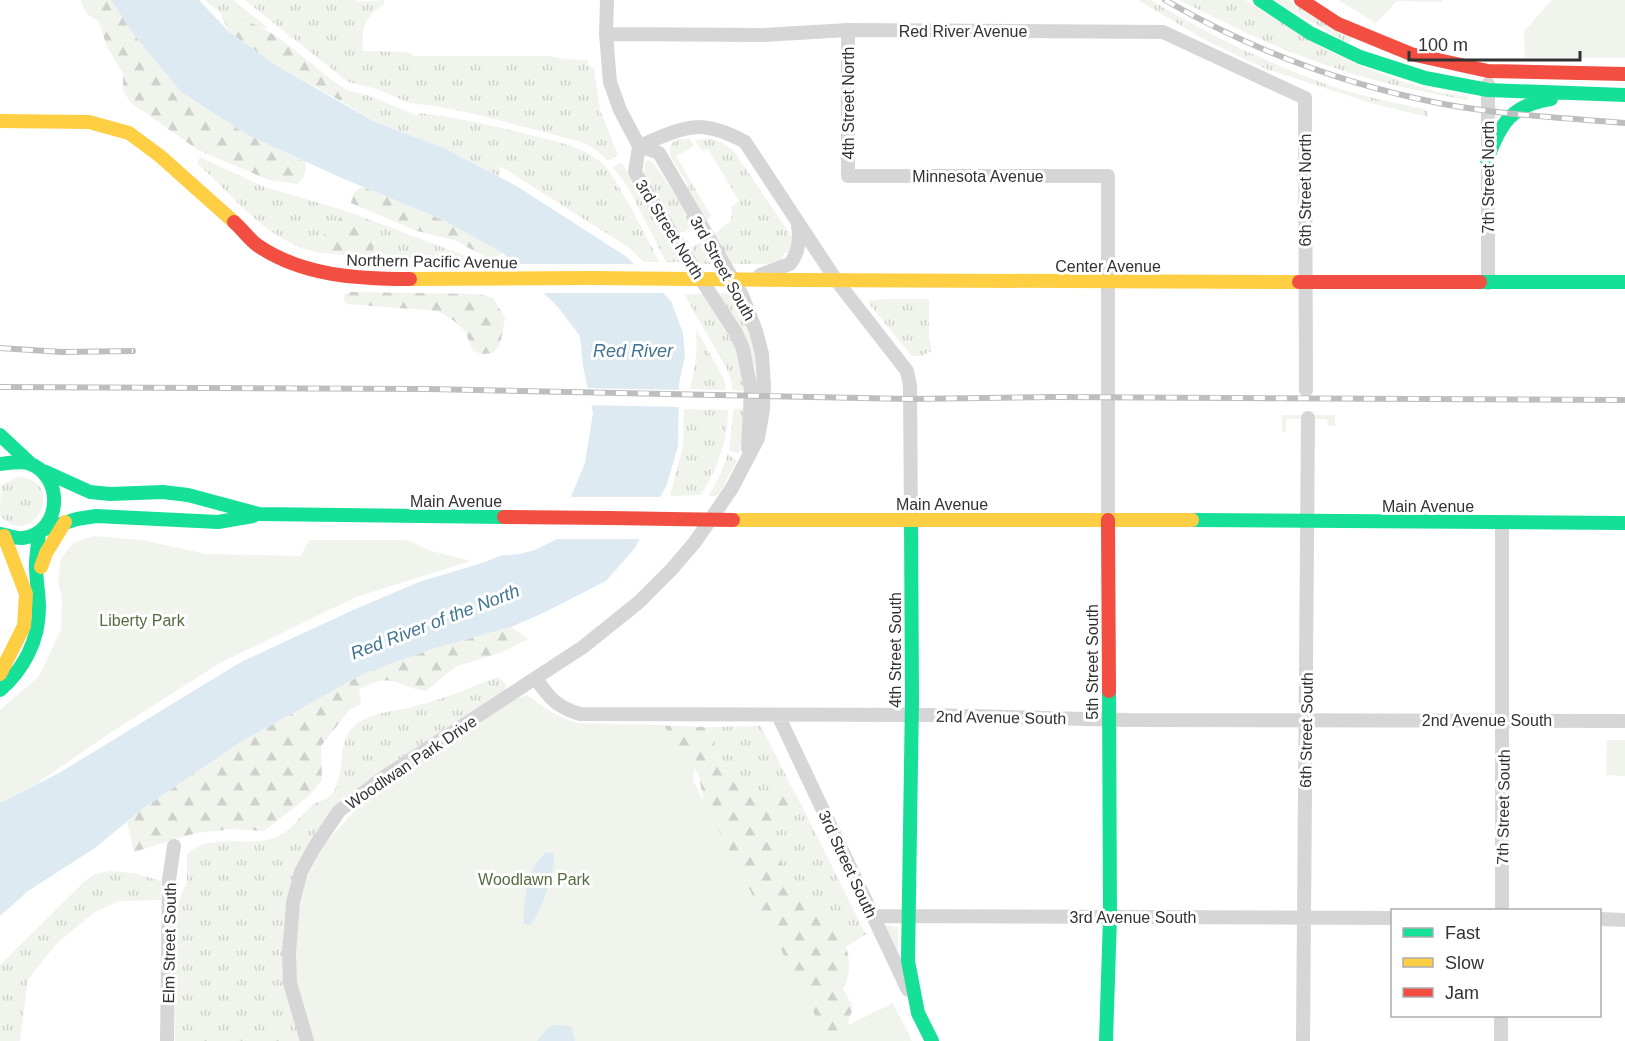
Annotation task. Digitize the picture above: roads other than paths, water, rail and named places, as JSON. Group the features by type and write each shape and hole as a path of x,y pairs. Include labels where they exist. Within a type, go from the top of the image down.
{"street":[{"path":"608,0 606,34 610,82 620,110 639,146 688,127 708,127 724,131 745,142 836,280"},
{"path":"1260,0 1310,33 1360,57 1425,78 1488,90 1625,95"},
{"path":"1301,0 1338,24 1411,54 1488,71 1625,74"},
{"name":"Red River Avenue","path":"606,34 763,35 848,30 1163,32 1305,98"},
{"name":"4th Street North","path":"848,30 848,176"},
{"name":"7th Street North","path":"1488,71 1488,282"},
{"path":"1488,160 1499,129 1510,113 1540,100 1607,95"},
{"name":"6th Street North","path":"1305,98 1306,282"},
{"name":"Northern Pacific Avenue","path":"0,121 89,122 129,133 160,156 255,244 301,268 373,279 591,278"},
{"name":"3rd Street South","path":"536,679 604,631 639,602 671,570 695,542 723,502 758,438 763,410 762,354 742,295 659,153 639,146"},
{"name":"3rd Street North","path":"639,146 634,172 736,333 743,349 751,389 748,454"},
{"name":"Minnesota Avenue","path":"848,176 1108,176"},
{"name":"5th Street South","path":"1106,1041 1110,917 1108,176"},
{"path":"747,280 788,266 796,256 798,248 800,236 798,223"},
{"name":"Center Avenue","path":"591,278 1109,282 1625,282"},
{"name":"4th Street South","path":"836,280 907,371 910,386 911,715 908,961 918,1013 932,1041"},
{"path":"1305,390 1306,282"},
{"name":"6th Street South","path":"1303,1041 1308,418"},
{"name":"Main Avenue","path":"0,435 30,463 90,492 110,494 163,492 188,495 259,514"},
{"path":"0,464 16,461 30,463"},
{"path":"0,690 25,662 39,617 36,564 42,531 51,518 56,495 46,472"},
{"name":"Main Avenue","path":"2,535 18,538 77,519 111,516 218,522 259,514 733,520 1625,523"},
{"path":"37,588 40,569 46,553 65,522"},
{"name":"7th Street South","path":"1502,523 1502,909"},
{"path":"0,674 24,626 26,594 2,535"},
{"name":"2nd Avenue South","path":"536,679 554,702 564,710 580,714 1625,721"},
{"name":"Woodlwan Park Drive","path":"307,1041 291,983 290,953 293,903 301,872 314,848 339,811 384,777 536,679"},
{"name":"3rd Street South","path":"778,715 918,1013"},
{"name":"Elm Street South","path":"167,1041 169,880 174,846"},
{"name":"3rd Avenue South","path":"873,916 1391,918"},
{"path":"1601,919 1625,920"},
{"path":"1501,1017 1501,1041"}],"water":[{"name":"Red River","path":"111,0 199,0 229,32 279,67 375,122 444,148 518,187 627,257 671,301 683,333 685,356 679,384 678,446 667,484 635,548 606,581 511,627 432,649 363,674 239,743 141,810 95,848 28,891 0,916 0,803 59,773 241,662 419,582 485,562 526,545 565,511 585,463 593,413 583,366 580,336 557,306 503,253 443,220 337,176 246,134 181,92 134,35"},
{"path":"547,852 553,853 554,860 547,890 530,925 524,924 524,905 531,875 540,858"},
{"path":"553,1025 572,1028 575,1041 537,1041"}],"railway":[{"path":"1165,0 1265,50 1370,87 1466,108 1625,123"},
{"path":"0,348 62,352 133,351"},
{"path":"0,387 428,389 910,399 1055,397 1625,400"}],"park label":[{"name":"Liberty Park","path":"142,620"},
{"name":"Woodlawn Park","path":"534,879"}],"water label":[{"name":"Red River of the North","path":"435,622"}]}
